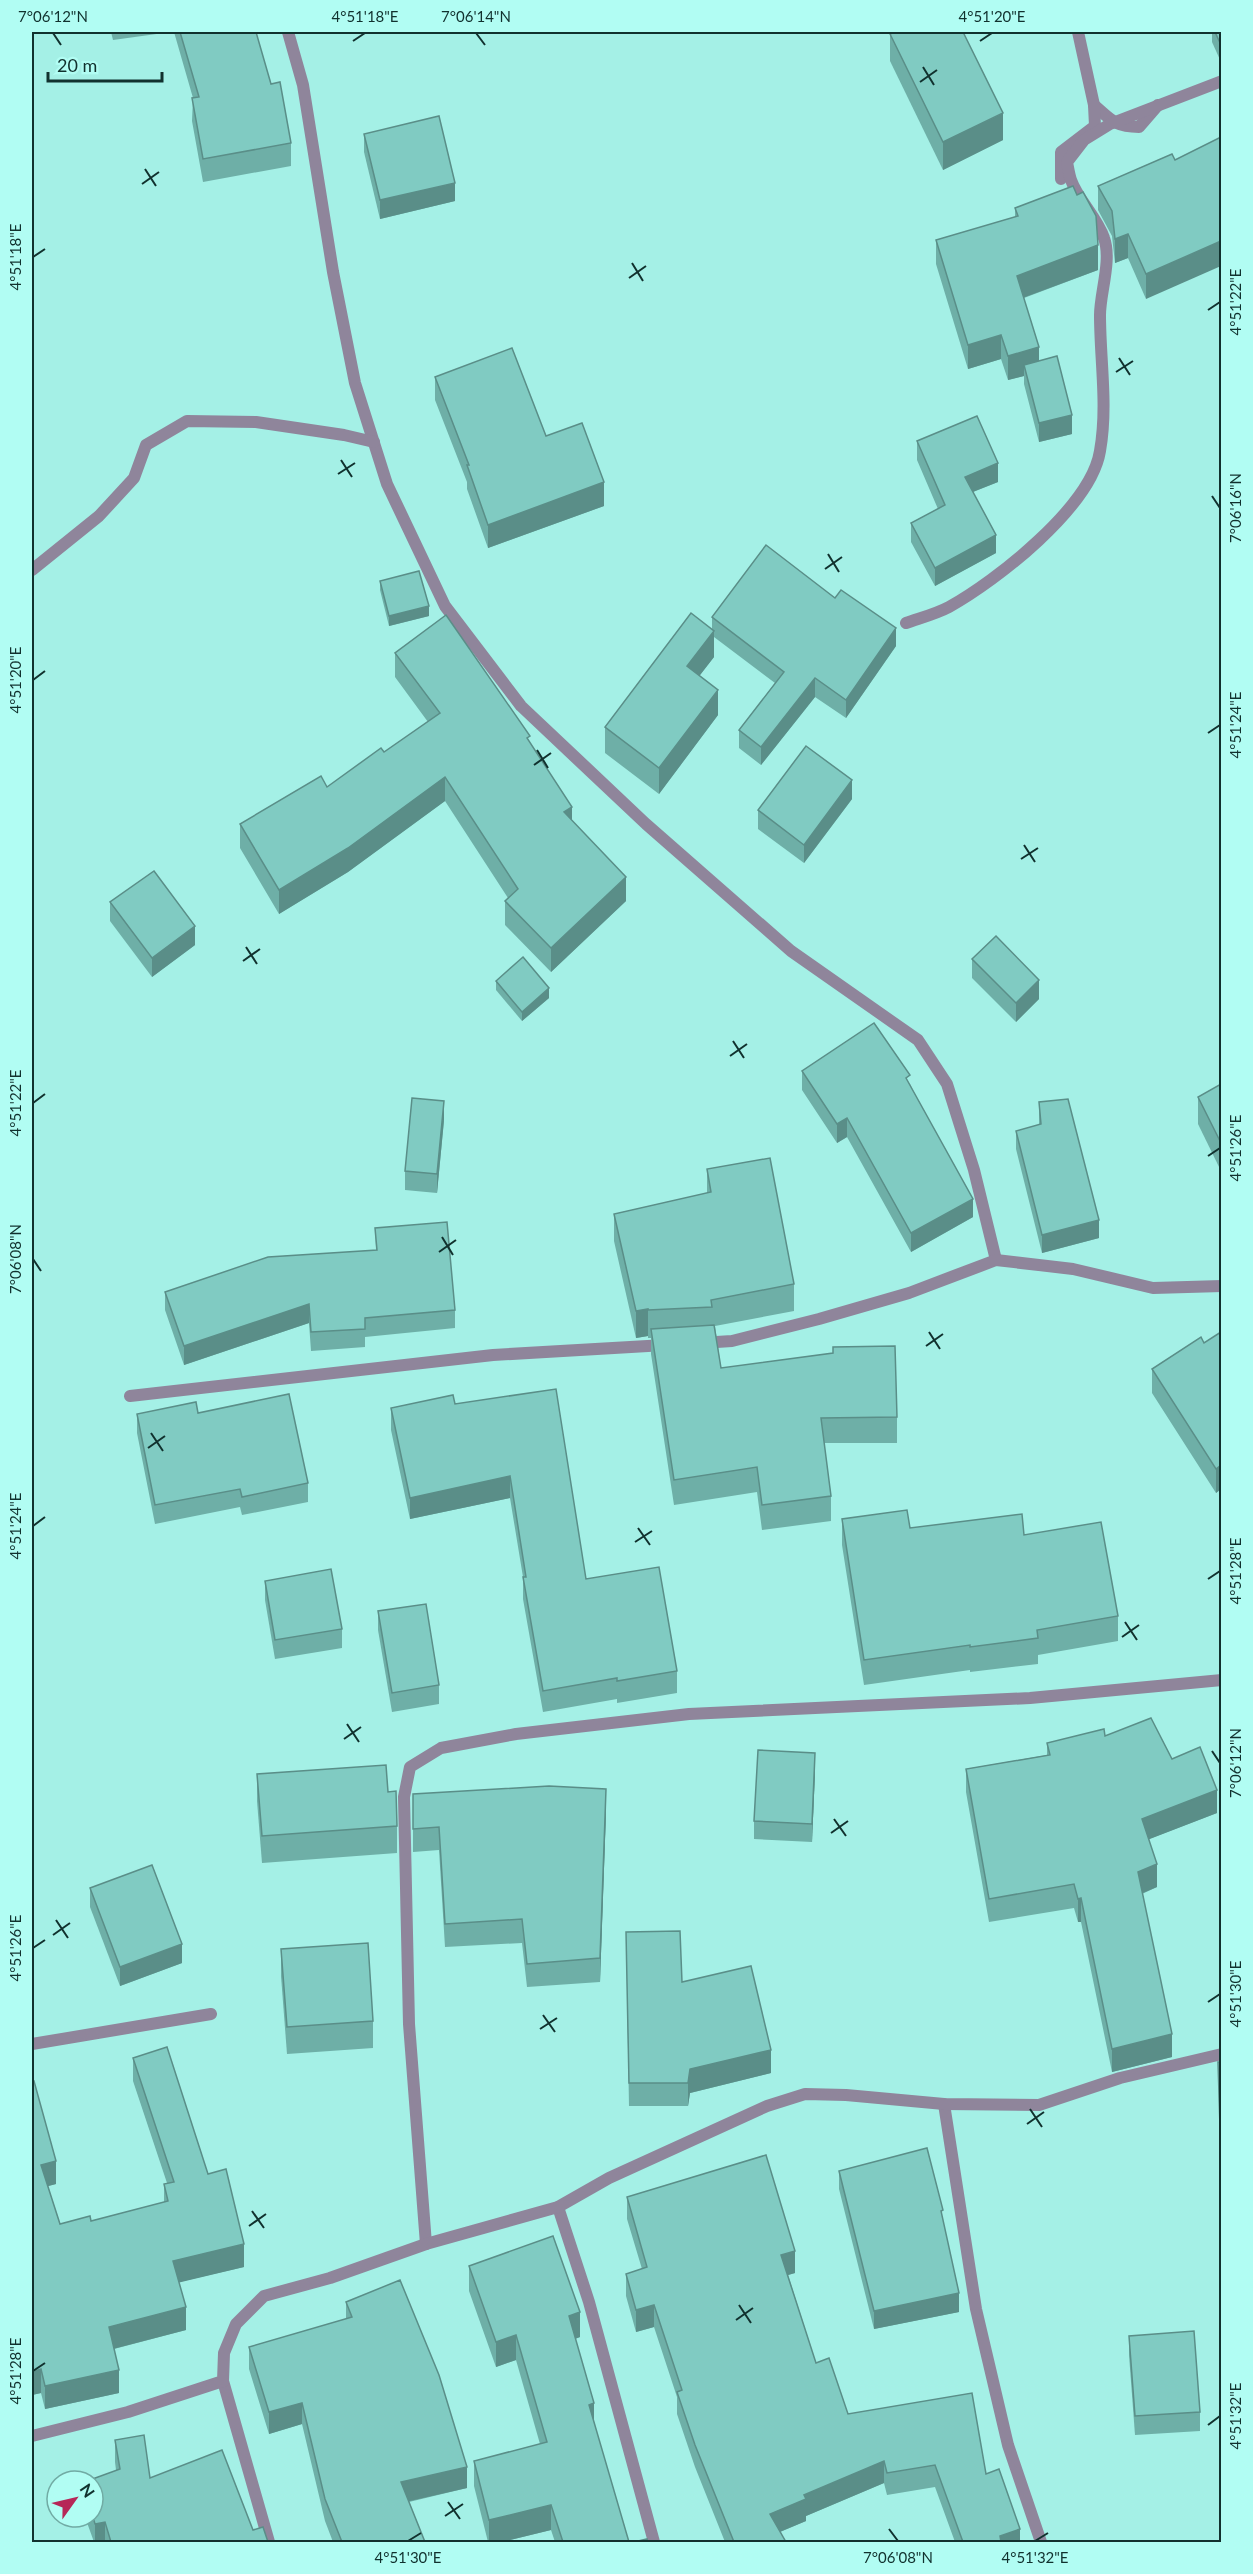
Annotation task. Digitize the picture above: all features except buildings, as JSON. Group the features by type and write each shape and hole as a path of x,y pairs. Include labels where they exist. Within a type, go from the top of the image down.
{"street":[{"path":"288,32 303,85 333,272 355,383 387,484 445,606 521,706 646,824 791,951 918,1040 947,1084 974,1170 996,1260"},
{"path":"1061,179 1061,152 1095,126 1094,105 1078,32"},
{"path":"906,623 946,609 987,584 1063,516 1093,474 1100,452 1103,407 1100,313 1105,240 1089,208 1071,180 1067,162 1084,140 1110,124 1221,81"},
{"path":"1094,105 1113,123 1123,127 1139,127 1159,104"},
{"path":"32,570 99,516 134,478 146,445 187,420 256,422 344,435 374,442"},
{"path":"130,1395 492,1355 732,1341 909,1293 996,1260 1073,1269 1152,1288 1221,1286"},
{"path":"426,2244 409,2024 405,1797 410,1767 441,1748 516,1734 689,1714 1030,1698 1221,1680"},
{"path":"32,2044 211,2014"},
{"path":"269,2542 223,2381 224,2353 236,2324 264,2296 330,2278 426,2244 558,2207 609,2178 767,2106 805,2094 846,2095 944,2104 1039,2105 1120,2078 1221,2054"},
{"path":"944,2104 976,2309 1008,2445 1041,2542"},
{"path":"558,2207 589,2302 654,2542"},
{"path":"32,2436 128,2412 223,2381"}]}
